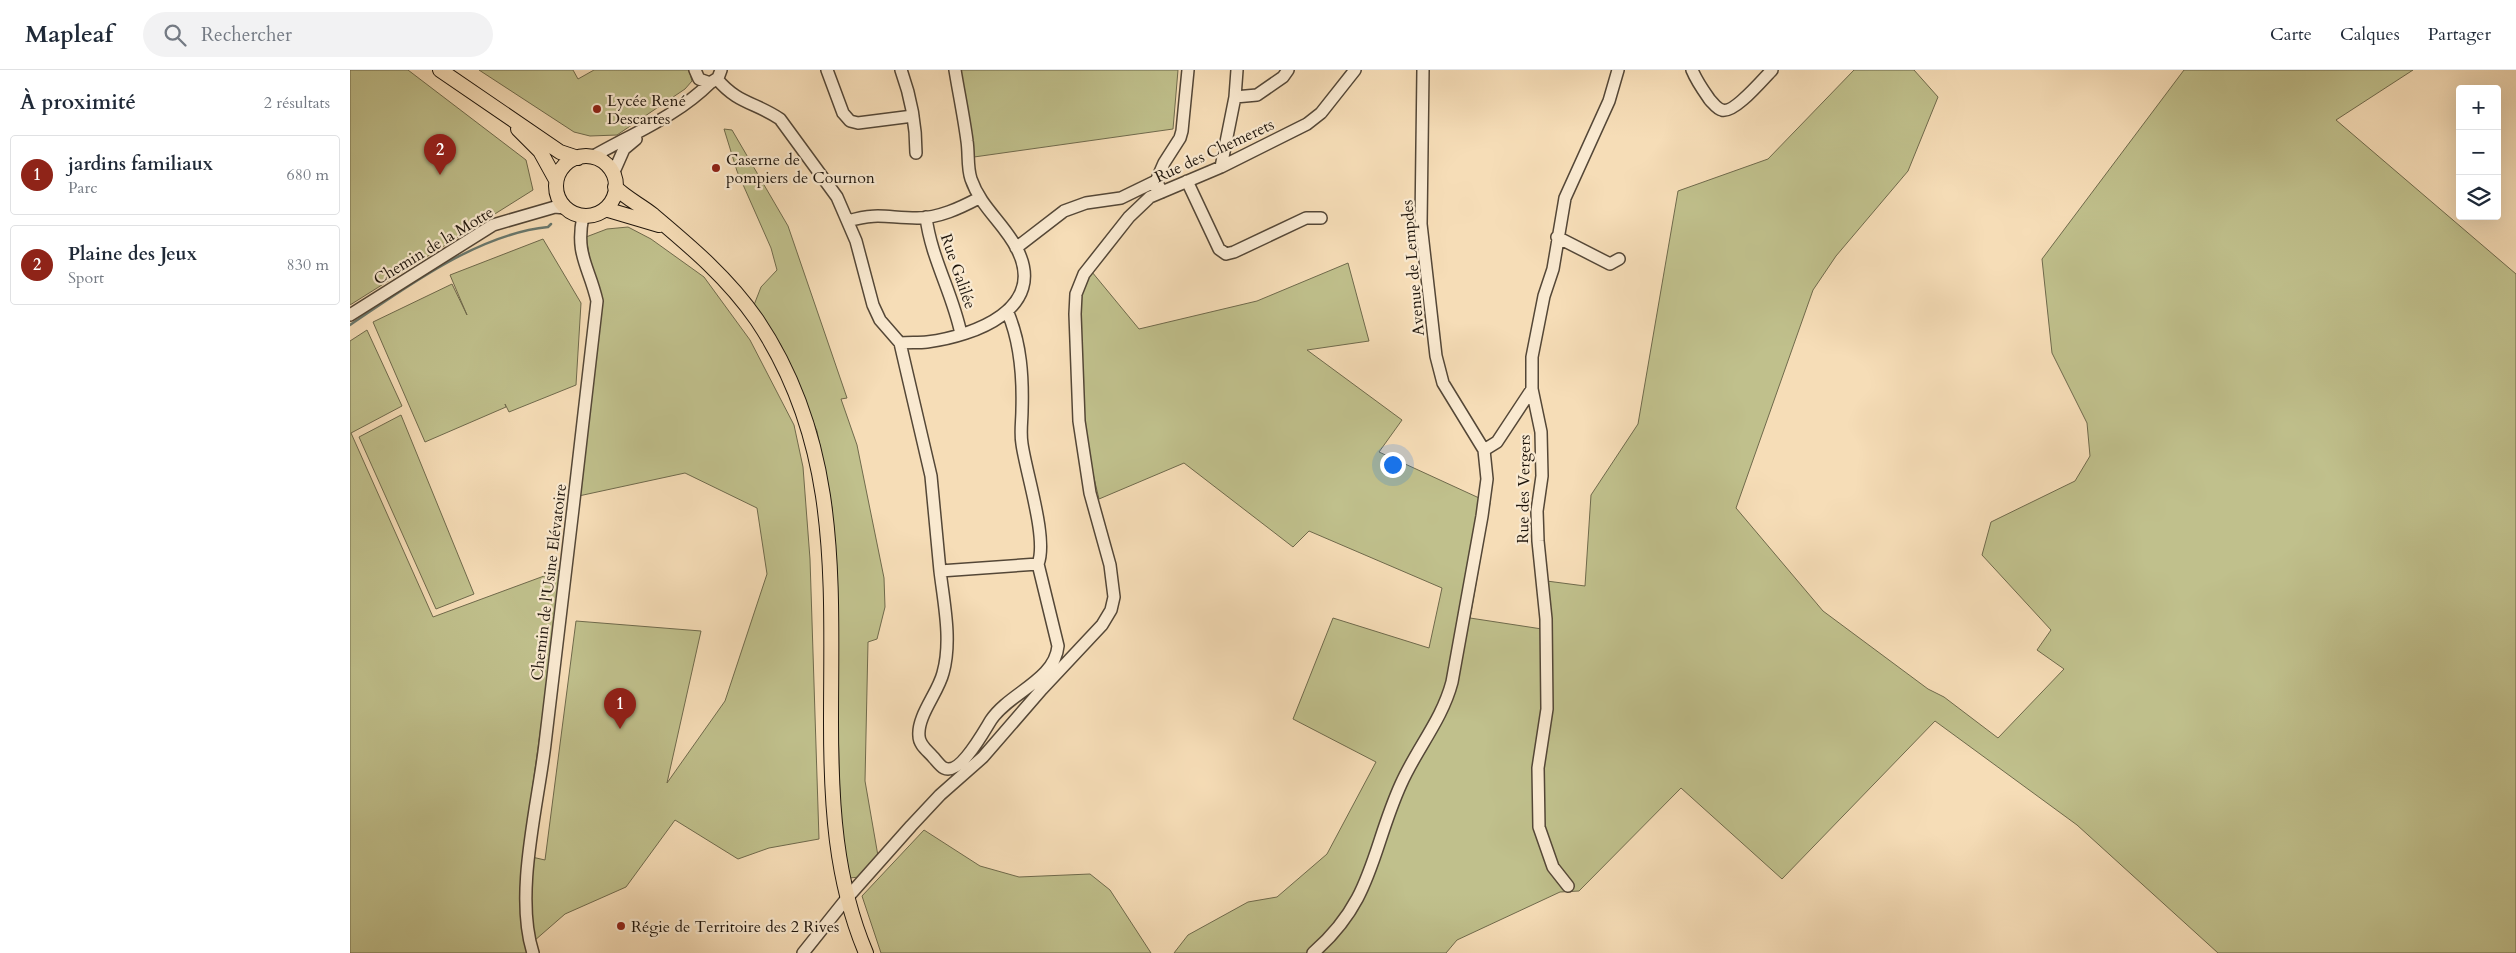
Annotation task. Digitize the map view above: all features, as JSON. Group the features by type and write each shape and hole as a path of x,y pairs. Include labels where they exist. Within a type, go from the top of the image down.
{"main road":[{"path":"440,70 560,152 578,158 592,157 602,162 629,200 651,213 709,262 757,320 790,380 814,446 824,491 829,540 833,794 836,835 847,898 866,953"},
{"path":"502,112 540,152 556,180 557,196 565,208 583,216 594,215 605,209 614,197 614,181"},
{"path":"556,180 564,166 578,158"},
{"path":"605,209 665,226"}],"street":[{"path":"827,70 843,112 850,121 858,122 913,116"},
{"path":"901,70 910,96 916,132 916,153"},
{"path":"900,343 926,342 961,334 990,323 1008,313 1020,293 1024,279 1024,268 1016,248 979,198 971,178 968,161 968,143 955,70"},
{"path":"1150,198 1164,162 1182,131 1188,70"},
{"path":"1221,167 1235,97 1237,70"},
{"path":"1235,97 1257,95 1283,77 1288,70"},
{"name":"Rue des Chemerets","path":"803,953 847,898 940,795 983,757 1042,688 1097,631 1111,610 1114,598 1110,565 1090,493 1079,421 1075,324 1076,294 1084,274 1134,212 1150,198 1221,167 1307,124 1321,113 1355,70"},
{"name":"Avenue de Lempdes","path":"1423,70 1421,224 1436,356 1443,383 1484,450"},
{"name":"Rue des Vergers","path":"1568,886 1553,867 1539,827 1538,768 1547,709 1546,618 1538,541 1537,511 1542,476 1541,432 1532,389 1532,357 1544,296 1553,269 1565,198 1609,101 1618,70"},
{"path":"1692,70 1703,91 1718,109 1723,111 1729,111 1737,105 1772,70"},
{"path":"592,157 647,128 697,96 708,76 734,97 770,112 780,120 837,197 862,259 873,306 880,320 900,343 931,476 946,655 941,680 936,694 922,719 919,737 921,744 943,768 949,769 956,767 972,750 1002,705 1032,684 1053,662 1057,654 1058,646 1038,564 1042,555 1021,442 1021,358 1014,327 1008,313"},
{"path":"614,181 624,149 647,128"},
{"path":"1227,136 1239,158"},
{"path":"1164,162 1166,178 1176,186"},
{"path":"1016,248 1064,211 1086,203 1121,198 1156,181"},
{"path":"1156,181 1162,192"},
{"path":"1187,181 1219,249 1226,254 1306,218 1321,218"},
{"path":"848,221 870,215 926,217 950,211 979,198"},
{"name":"Chemin de la Motte","path":"350,315 493,225 555,206 565,208"},
{"name":"Chemin de l'Usine Elévatoire","path":"533,953 525,914 530,854 597,301 580,251 579,233 583,216"},
{"name":"Rue Galilée","path":"926,217 932,247 950,293 961,334"},
{"path":"1557,237 1610,264 1619,259"},
{"path":"1313,953 1337,928 1361,893 1401,782 1445,706 1452,682 1486,492 1484,450 1497,442 1532,389"},
{"path":"940,571 1038,564"}],"green space":[{"path":"350,70 408,70 526,160 533,190 350,305"},
{"name":"Lycée René Descartes","path":"479,70 573,70 578,79 594,70 689,70 692,81 685,89 617,135 590,136 574,132"},
{"path":"959,70 1178,70 1173,129 974,157"},
{"path":"1854,70 1914,70 1938,97 1908,171 1836,256 1813,290 1736,508 1823,611 1998,738 2064,669 2037,650 2051,630 1982,555 1991,522 2075,481 2090,456 2087,423 2052,353 2042,259 2184,70 2413,70 2336,120 2516,274 2516,953 2218,953 2077,825 1935,721 1782,879 1681,788 1579,891 1560,892 1457,940 1446,953 1174,953 1188,935 1248,902 1277,897 1327,854 1376,762 1293,719 1333,618 1429,648 1442,588 1309,531 1293,547 1184,463 1099,499 1087,449 1080,357 1082,284 1092,272 1139,329 1257,301 1348,263 1369,341 1307,350 1402,420 1379,452 1490,503 1470,618 1542,629 1539,580 1585,586 1591,495 1638,424 1678,191 1768,159"},
{"path":"724,129 732,130 788,226 847,398 841,399 857,445 884,578 885,607 877,639 868,642 865,781 878,856 860,877 849,878 841,833 832,508 817,431 781,345 754,305 761,287 777,270 771,248 737,171"},
{"path":"628,227 651,239 704,277 750,340 794,425 803,467 810,559 819,839 769,848 738,859 675,820 626,887 565,914 534,941 537,953 350,953 350,341 367,330 402,406 351,433 433,617 563,569 523,855 545,860 576,621 701,631 667,783 725,701 767,574 757,508 685,473 574,497 597,301 586,237 607,229"},
{"path":"543,239 581,303 576,385 509,412 505,404 506,407 425,442 373,322 452,284 467,315 450,275"},
{"path":"401,415 474,594 436,609 359,437"},
{"path":"924,830 980,866 1019,877 1090,874 1110,890 1151,953 881,953 862,896"}],"waterway":[{"path":"350,325 420,279 470,251 496,240 548,227 551,224"}],"place":[{"name":"Lycée René Descartes","path":"597,109"},
{"name":"Caserne de pompiers de Cournon","path":"716,168"},
{"name":"Plaine des Jeux","path":"440,175"},
{"name":"jardins familiaux","path":"620,729"},
{"name":"Régie de Territoire des 2 Rives","path":"621,926"}]}
